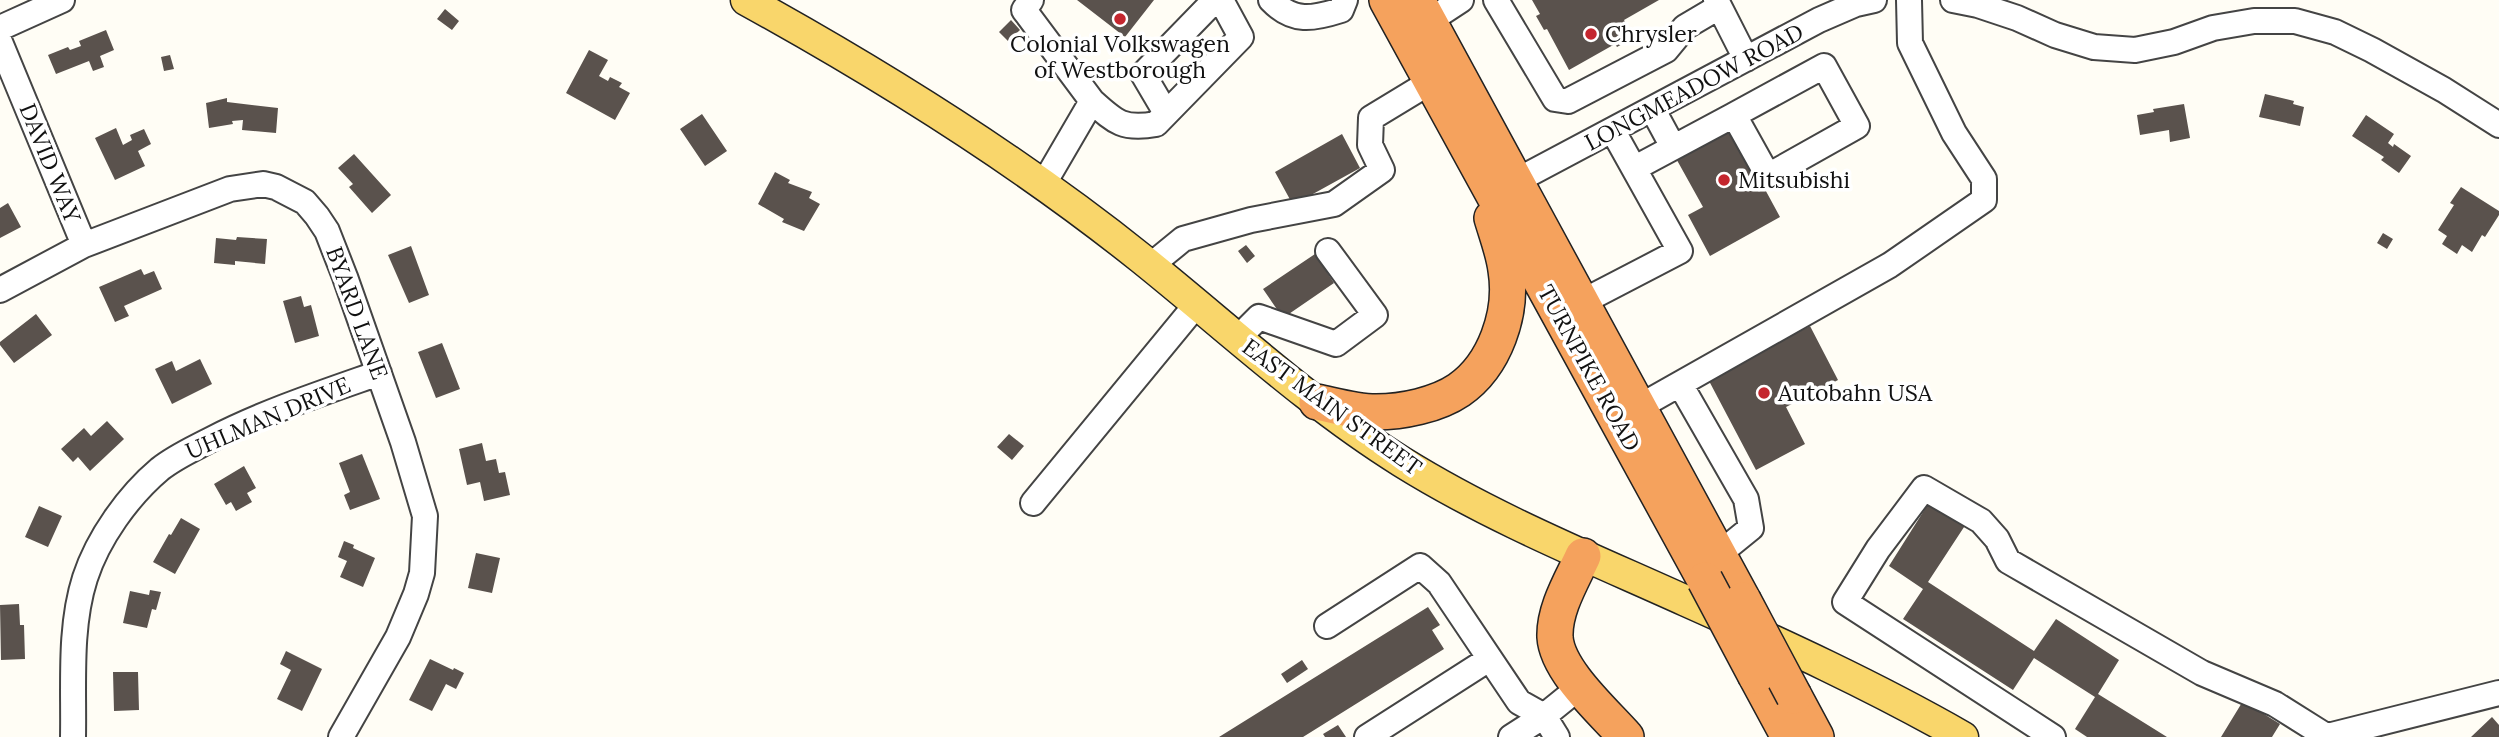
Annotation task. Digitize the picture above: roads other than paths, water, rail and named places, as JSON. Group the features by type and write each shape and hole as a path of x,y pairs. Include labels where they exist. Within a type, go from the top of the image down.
{"highway":[{"name":"TURNPIKE ROAD","path":"1387,0 1476,161 1712,567 1743,600 1788,737"},
{"name":"TURNPIKE ROAD","path":"1423,10 1639,407 1772,690 1816,737"},
{"path":"1317,402 1373,412 1405,409 1456,392 1471,381 1483,367 1501,330 1507,300 1506,270 1476,161"},
{"path":"1583,556 1563,601 1555,637 1560,657 1581,686 1626,737"},
{"path":"1772,690 1778,737"}],"main road":[{"name":"EAST MAIN STREET","path":"746,0 871,72 1043,185 1150,265 1317,402 1401,462 1462,496 1583,556 1871,686 1963,737"}],"street":[{"path":"0,28 62,0"},
{"path":"1031,0 1024,9 1092,101 1114,121 1129,127 1156,124 1241,37 1221,0"},
{"path":"1166,113 1143,74 1215,0"},
{"path":"1271,0 1291,14 1308,18 1341,10 1345,0"},
{"path":"1423,10 1461,0"},
{"path":"1496,0 1555,99 1568,102 1666,50 1685,27 1717,4 1746,59"},
{"name":"LONGMEADOW ROAD","path":"1516,181 1819,20 1856,4 1874,0"},
{"path":"1639,407 1890,265 1984,200 1984,178 1954,133 1910,43 1909,0"},
{"path":"1953,0 1978,5 2094,47 2135,50 2174,41 2213,27 2266,21 2295,22 2335,32 2408,69 2499,125"},
{"path":"2266,21 2284,0"},
{"name":"DAVID WAY","path":"0,41 84,246"},
{"path":"1634,168 1824,66 1857,126 1768,176 1734,115"},
{"path":"1150,265 1184,239 1251,220 1334,204 1381,170 1370,145 1371,118 1432,81"},
{"path":"1043,185 1092,101"},
{"path":"1653,110 1673,147"},
{"path":"1582,302 1679,251 1613,131"},
{"name":"BYARD LANE","path":"0,290 84,246 230,189 263,184 290,193 304,202 327,231 403,442 425,516 422,573 416,594 398,637 341,737"},
{"path":"1238,338 1259,317 1336,344 1375,315 1328,251"},
{"path":"1032,503 1196,305"},
{"name":"UHLMAN DRIVE","path":"73,737 75,630 80,597 95,554 121,511 159,470 178,456 228,431 379,373"},
{"path":"1680,384 1746,499 1751,528 1712,567"},
{"path":"2053,737 1845,602 1878,549 1924,488 1981,521 1997,539 2008,561 2202,673 2275,704 2325,736 2354,734 2499,694"},
{"path":"1327,626 1420,566 1439,583 1519,702 1551,727"},
{"path":"1367,737 1489,659"},
{"path":"1511,737 1551,727 1581,686"}],"place":[{"name":"Colonial Volkswagen of Westborough","path":"1120,19"},
{"name":"Chrysler","path":"1591,34"},
{"name":"Mitsubishi","path":"1724,180"},
{"name":"Autobahn USA","path":"1764,393"}]}
